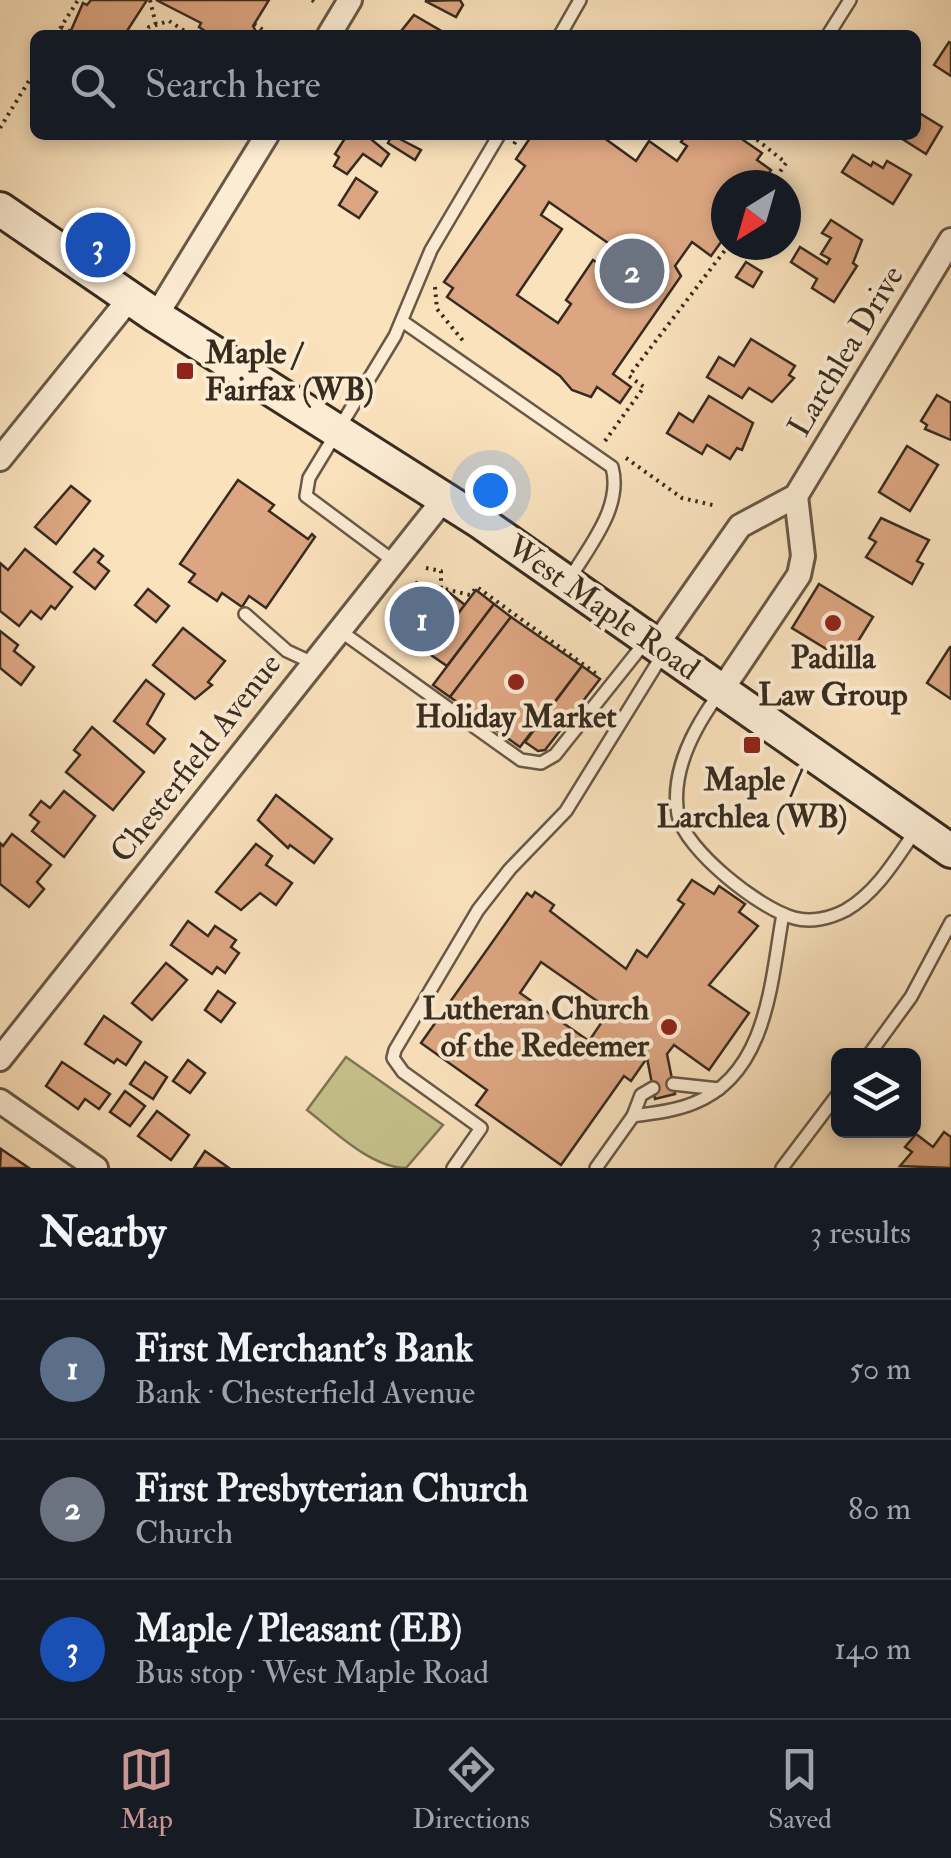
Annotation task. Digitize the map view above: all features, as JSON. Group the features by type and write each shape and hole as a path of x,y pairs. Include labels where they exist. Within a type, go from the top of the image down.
{"main road":[{"name":"West Maple Road","path":"0,209 143,307 444,499 951,851"}],"street":[{"path":"331,30 350,0"},
{"path":"0,460 143,307 263,140"},
{"name":"Larchlea Drive","path":"796,496 951,240"},
{"path":"656,646 740,526 796,496 802,528 799,574 721,691"},
{"name":"Chesterfield Avenue","path":"0,1059 444,499"},
{"path":"0,1101 96,1168"}],"lane":[{"path":"563,30 580,0"},
{"path":"831,30 850,0"},
{"path":"395,562 306,496 309,478 402,321 430,250 496,140"},
{"path":"402,321 612,467 616,482 612,503 567,583"},
{"path":"245,614 287,651 313,663"},
{"path":"340,630 520,760 541,763 555,755 656,646"},
{"path":"453,1168 481,1128 402,1072 396,1065 395,1050 478,910 510,869 566,812 656,646"},
{"path":"721,691 686,749 676,803 680,822 696,850 783,914 809,920 847,910 884,876 918,828"},
{"path":"633,1116 694,1104 719,1089 761,1029 783,914"},
{"path":"874,1048 911,997 951,922"},
{"path":"673,1084 719,1089"},
{"path":"596,1168 633,1116 641,1095 652,1088"},
{"path":"782,1168 831,1103"}],"path":[{"path":"59,30 78,0"},
{"path":"150,0 156,26"},
{"path":"312,0 318,4"},
{"path":"151,30 169,22 183,30"},
{"path":"254,24 263,30"},
{"path":"61,27 67,30"},
{"path":"0,128 30,78"},
{"path":"509,151 517,140"},
{"path":"757,140 786,164 782,170"},
{"path":"717,260 628,376 644,387 605,442 682,498 717,506"},
{"path":"435,282 437,309 465,344"},
{"path":"426,568 441,571 441,588"},
{"path":"415,582 431,595 441,588 470,595 477,587 599,676 607,672"}],"shaded area":[{"path":"346,1057 443,1125 406,1168 366,1155 307,1110"}],"building":[{"path":"91,0 147,0 128,30 71,30 83,3 87,5"},
{"path":"156,0 269,0 253,26 255,30 204,30 199,27 201,23"},
{"path":"460,0 463,5 456,17 425,1"},
{"path":"414,15 440,30 402,30"},
{"path":"951,43 951,76 934,65"},
{"path":"921,114 942,127 926,154 904,140 921,140"},
{"path":"344,140 372,140 389,154 381,166 363,154 347,174 334,166 339,157 335,154"},
{"path":"402,140 421,150 415,160 388,143"},
{"path":"529,140 607,140 636,161 649,141 677,161 687,146 682,140 743,140 762,153 757,160 771,170 711,170 711,256 692,242 675,266 681,276 613,374 631,387 620,403 597,387 591,397 572,390 560,376 447,297 453,288 444,282 525,166 516,159","holes":["549,202 611,245 599,264 593,260 566,300 571,304 558,323 517,295 562,229 541,215"]},
{"path":"853,155 871,166 873,162 883,168 887,161 911,175 893,204 842,172"},
{"path":"356,178 377,192 359,218 339,205"},
{"path":"831,220 862,240 853,263 857,266 834,302 812,288 817,279 791,262 801,260 801,248 827,264 830,259 821,254 831,238 822,233"},
{"path":"746,262 762,272 753,287 736,277"},
{"path":"751,339 795,366 789,375 794,378 772,402 749,388 742,398 707,377 719,357 734,366"},
{"path":"937,395 951,403 951,440 925,429 927,425 921,421"},
{"path":"709,396 753,423 742,450 737,448 730,459 707,445 702,454 667,433 679,413 693,422"},
{"path":"907,446 938,465 910,511 879,492"},
{"path":"238,480 274,505 269,511 308,539 312,534 315,537 266,608 249,596 242,607 222,593 217,601 189,582 195,574 180,564"},
{"path":"71,486 90,501 56,544 35,527"},
{"path":"881,518 929,540 917,561 923,564 912,584 866,557 876,542 869,538"},
{"path":"25,549 72,587 55,609 51,606 41,619 31,611 19,626 0,611 0,563 8,570"},
{"path":"94,549 103,556 98,562 109,571 95,589 74,572"},
{"name":"Padilla Law Group","path":"819,584 873,617 846,661 792,628"},
{"path":"415,585 433,598 447,591 465,605 428,653 388,622"},
{"path":"148,589 169,606 156,622 135,605"},
{"path":"476,590 494,604 447,666 428,653"},
{"path":"494,604 511,617 450,697 433,685"},
{"name":"Holiday Market","path":"511,617 582,666 520,747 450,697"},
{"path":"183,628 225,661 208,682 212,685 195,699 153,665"},
{"path":"0,631 18,645 14,651 34,667 21,685 0,668"},
{"path":"951,647 951,699 927,683"},
{"path":"582,666 600,679 545,750 538,751 525,742"},
{"path":"146,680 164,694 147,724 165,739 154,753 114,721"},
{"path":"92,727 144,772 113,810 66,772 80,755 74,750"},
{"path":"64,791 95,816 64,857 32,831 39,822 30,815 41,801 50,808"},
{"path":"276,795 332,839 314,863 290,845 288,848 258,820"},
{"path":"12,834 51,865 37,882 44,889 29,907 0,884 0,843 3,846"},
{"path":"256,844 272,856 266,865 292,883 276,905 260,893 241,910 216,892"},
{"name":"Lutheran Church of the Redeemer","path":"692,880 714,894 719,886 745,904 739,912 758,926 709,985 749,1013 709,1070 674,1045 667,1054 675,1094 655,1099 647,1058 631,1081 624,1076 561,1165 476,1105 487,1090 421,1043 527,893 532,897 535,892 554,905 550,911 626,969 637,950 647,957 684,904 678,900","holes":["541,962 610,1010 589,1041 520,993"]},
{"path":"188,921 208,936 215,926 236,940 231,947 239,953 225,973 217,967 212,974 171,945"},
{"path":"166,963 187,980 152,1020 132,1003"},
{"path":"218,991 235,1003 221,1022 205,1010"},
{"path":"104,1016 141,1042 126,1065 117,1059 114,1063 85,1044"},
{"path":"188,1060 205,1073 190,1093 173,1081"},
{"path":"62,1062 110,1094 99,1109 85,1099 78,1109 46,1086"},
{"path":"145,1062 167,1077 153,1099 130,1084"},
{"path":"125,1091 145,1106 130,1126 110,1112"},
{"path":"157,1111 189,1135 171,1160 138,1136"},
{"path":"944,1132 951,1137 951,1168 900,1166 912,1152 905,1147 913,1138 921,1138 933,1147"},
{"path":"1,1149 29,1168 0,1168"},
{"path":"205,1151 229,1168 194,1168"}],"place":[{"name":"Maple / Pleasant (EB)","path":"98,245"},
{"name":"First Presbyterian Church","path":"632,271"},
{"name":"Maple / Fairfax (WB)","path":"185,371"},
{"name":"First Merchant's Bank","path":"422,619"},
{"name":"Padilla Law Group","path":"833,623"},
{"name":"Holiday Market","path":"516,682"},
{"name":"Maple / Larchlea (WB)","path":"752,745"},
{"name":"Lutheran Church of the Redeemer","path":"669,1027"}]}
